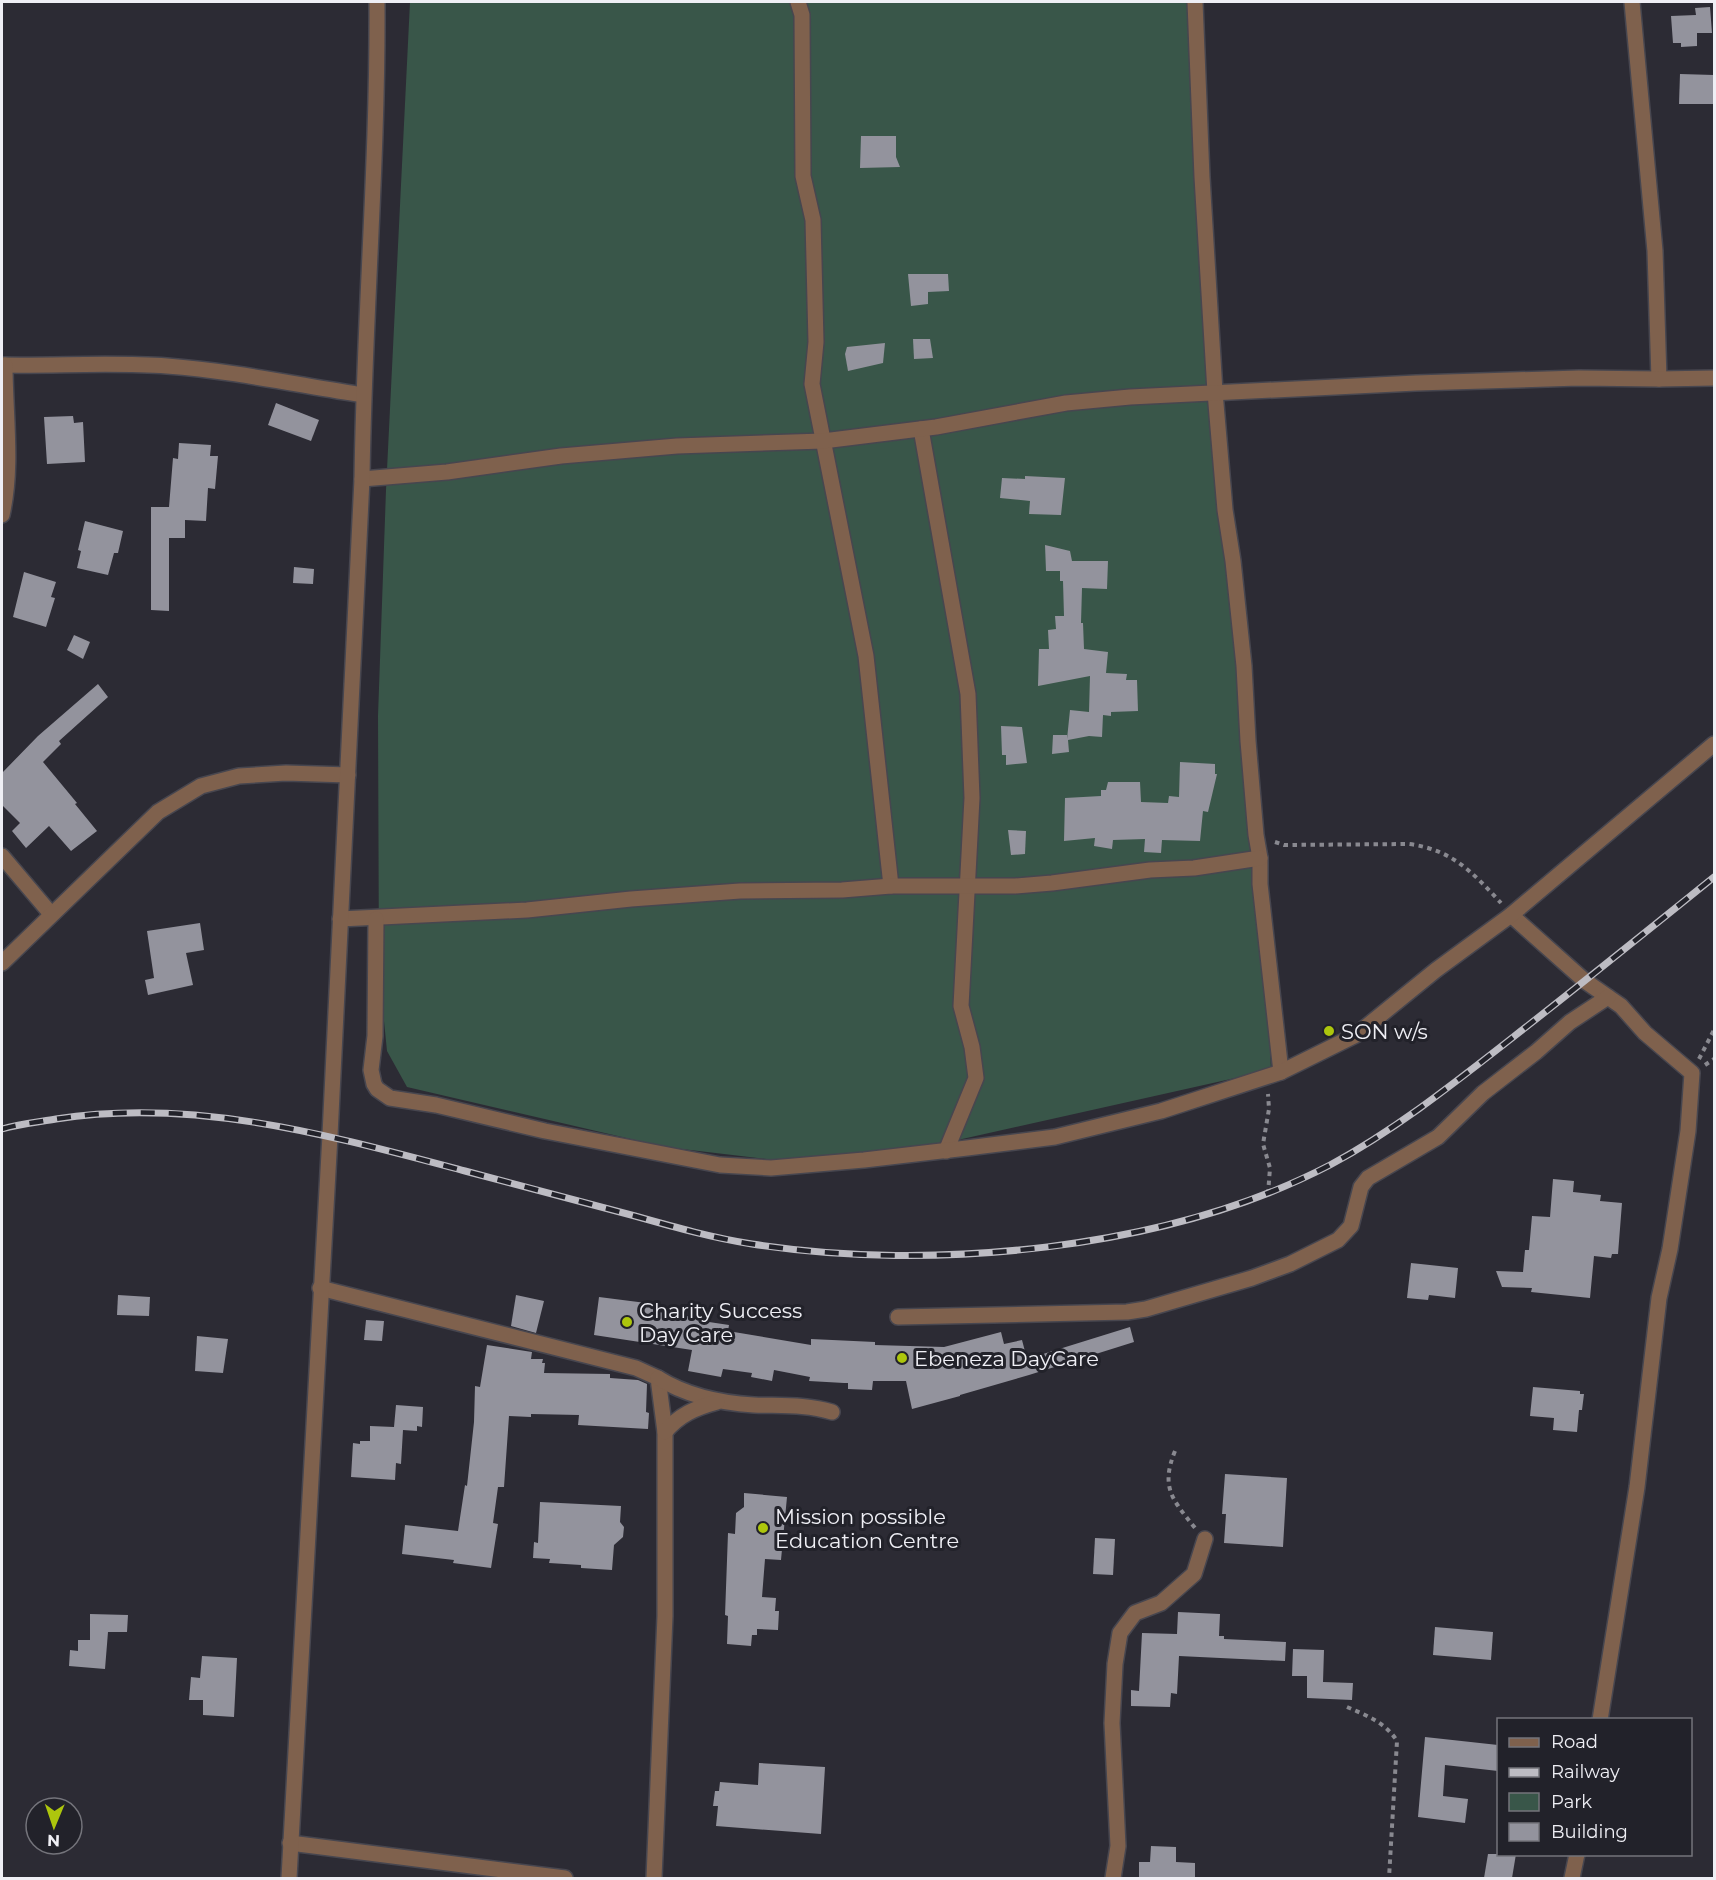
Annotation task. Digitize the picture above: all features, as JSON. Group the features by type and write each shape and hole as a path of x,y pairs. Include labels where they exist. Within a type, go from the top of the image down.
{"street":[{"path":"289,1878 362,479 363,395 378,92 377,2"},
{"path":"798,2 802,15 804,71 803,176 813,220 816,342 812,384 866,656 891,886"},
{"path":"1195,2 1202,177 1215,392 1225,510 1244,666 1256,835 1260,858 1260,884 1281,1072"},
{"path":"1632,2 1655,251 1659,380"},
{"path":"2,515 7,457 3,365 77,363 187,368 363,395"},
{"path":"362,479 447,472 561,456 677,446 823,441 1001,417 1066,403 1215,392 1555,379 1714,378"},
{"path":"921,429 968,694 972,798 962,1006 972,1047 976,1078 946,1151"},
{"path":"376,919 375,1036 371,1070 377,1089 390,1098 720,1165 771,1168 946,1151 1055,1137 1161,1111 1281,1072 1356,1035 1436,970 1512,915 1714,744"},
{"path":"2,963 158,812 201,786 239,776 286,773 348,775"},
{"path":"2,856 51,914"},
{"path":"340,919 527,910 740,891 842,890 891,886 1015,886 1150,870 1194,868 1260,858"},
{"path":"1512,915 1585,981 1621,1006 1645,1033 1692,1073 1688,1131 1670,1249 1659,1298 1637,1486 1600,1718"},
{"path":"898,1317 1127,1312 1146,1309 1252,1278 1290,1264 1338,1240 1351,1226 1361,1187 1368,1178 1438,1137 1490,1087 1536,1052 1570,1022 1608,997"},
{"path":"320,1288 636,1368 675,1389 720,1401 753,1405 816,1407 832,1412"},
{"path":"654,1878 665,1616 665,1432 658,1378"},
{"path":"665,1432 674,1421 688,1412 720,1401"},
{"path":"1113,1878 1118,1846 1112,1723 1120,1633 1135,1613 1161,1603 1194,1574 1205,1539"},
{"path":"291,1843 504,1875 565,1878"},
{"path":"1572,1878 1577,1856"}],"path":[{"path":"1256,835 1284,845 1408,844 1426,846 1459,862 1472,872 1512,915"},
{"path":"1692,1073 1714,1030"},
{"path":"1268,1194 1270,1168 1263,1144 1269,1108 1268,1094 1281,1072"},
{"path":"1175,1451 1169,1465 1172,1498 1205,1539"},
{"path":"1347,1707 1375,1720 1392,1732 1397,1741 1389,1878"}],"green space":[{"path":"410,2 1193,2 1241,670 1267,965 1271,1070 931,1146 775,1160 665,1147 407,1087 387,1051 379,971 378,716 386,490"}],"building":[{"path":"1710,7 1712,33 1697,33 1697,46 1681,47 1681,43 1673,43 1671,16 1696,15 1695,8"},
{"path":"1680,74 1714,75 1714,104 1679,104"},
{"path":"861,136 896,136 896,157 900,167 860,168"},
{"path":"908,274 948,274 949,291 928,292 928,304 911,306"},
{"path":"913,339 930,339 933,358 914,359"},
{"path":"885,343 883,363 848,371 845,354 847,347"},
{"path":"276,403 319,420 311,441 268,425"},
{"path":"73,416 74,423 83,422 85,462 47,464 44,417"},
{"path":"179,443 211,445 210,456 218,456 215,489 208,488 206,521 185,520 185,538 169,538 169,611 151,610 151,507 169,507 173,458 178,459"},
{"path":"1025,476 1065,478 1061,515 1029,514 1030,501 1000,498 1002,478 1025,479"},
{"path":"85,521 123,531 118,553 114,553 108,575 77,568 81,551 78,550"},
{"path":"1045,545 1070,551 1072,561 1108,561 1107,589 1082,588 1081,623 1083,623 1084,649 1108,652 1106,673 1127,674 1126,680 1137,680 1138,711 1111,712 1111,716 1103,715 1102,737 1089,736 1068,740 1069,752 1052,754 1053,735 1067,735 1067,739 1070,710 1089,712 1090,676 1038,686 1039,649 1049,649 1048,630 1056,629 1055,616 1064,616 1063,581 1060,581 1060,571 1046,571"},
{"path":"294,567 314,569 313,584 293,583"},
{"path":"24,572 56,582 51,597 55,598 46,627 13,617"},
{"path":"74,635 90,642 83,659 67,650"},
{"path":"98,684 108,697 59,741 61,744 43,762 97,831 71,851 49,826 26,848 12,831 20,823 2,805 2,773 38,736"},
{"path":"1001,726 1022,727 1027,763 1006,765 1006,755 1002,755"},
{"path":"1180,762 1215,764 1215,774 1217,774 1208,812 1203,811 1200,841 1162,840 1161,853 1144,852 1145,839 1113,840 1112,849 1094,846 1095,838 1064,841 1065,798 1101,796 1101,790 1106,790 1108,782 1140,782 1141,802 1168,803 1169,796 1179,797"},
{"path":"1008,830 1026,831 1025,854 1011,855"},
{"path":"200,923 204,950 186,953 193,985 148,995 145,980 154,978 147,931"},
{"path":"1553,1179 1574,1181 1573,1192 1601,1195 1600,1201 1622,1203 1618,1254 1612,1254 1611,1258 1594,1256 1590,1298 1531,1292 1532,1288 1502,1287 1496,1271 1523,1272 1525,1250 1529,1250 1532,1216 1550,1217"},
{"path":"1411,1263 1458,1268 1455,1298 1429,1295 1428,1300 1407,1298"},
{"path":"118,1295 150,1297 149,1316 117,1315"},
{"path":"516,1295 544,1301 536,1333 511,1326"},
{"path":"599,1297 654,1304 653,1312 686,1314 686,1316 710,1320 709,1322 729,1325 728,1331 811,1345 811,1339 875,1342 875,1345 944,1347 1001,1332 1004,1344 1022,1340 1027,1359 1130,1327 1134,1342 912,1409 906,1381 873,1381 872,1390 848,1389 848,1383 809,1381 810,1377 774,1370 772,1381 751,1377 752,1373 723,1369 721,1377 688,1371 692,1350 594,1335"},
{"path":"366,1320 384,1321 382,1341 364,1340"},
{"path":"197,1336 228,1339 223,1373 195,1371"},
{"path":"487,1345 532,1352 531,1359 543,1359 544,1373 610,1374 610,1378 638,1380 647,1384 648,1429 578,1425 579,1415 509,1416 504,1487 498,1487 493,1523 498,1524 491,1568 453,1563 454,1560 402,1554 405,1525 458,1531 465,1485 467,1486 474,1422 475,1386 480,1387"},
{"path":"1533,1387 1580,1391 1580,1394 1584,1394 1582,1410 1579,1410 1577,1432 1553,1430 1554,1418 1530,1416"},
{"path":"396,1405 423,1407 422,1427 417,1426 417,1431 403,1430 401,1464 396,1463 395,1480 351,1477 353,1443 360,1444 360,1441 370,1441 370,1426 394,1427"},
{"path":"1225,1474 1287,1478 1283,1547 1224,1543 1226,1514 1222,1514"},
{"path":"744,1493 787,1497 781,1560 765,1559 762,1597 776,1598 775,1611 779,1611 778,1630 757,1629 757,1635 752,1635 751,1646 727,1644 728,1616 725,1615 728,1533 735,1534 736,1513 744,1507"},
{"path":"540,1502 621,1506 620,1522 624,1527 623,1537 614,1545 612,1570 581,1568 581,1565 549,1563 550,1559 533,1558 534,1542 538,1543"},
{"path":"1095,1538 1115,1539 1113,1575 1093,1574"},
{"path":"1178,1612 1220,1614 1219,1636 1224,1636 1224,1639 1286,1642 1285,1661 1179,1656 1177,1694 1171,1693 1170,1707 1131,1706 1131,1690 1139,1691 1142,1633 1177,1634"},
{"path":"90,1614 128,1615 127,1632 108,1632 105,1669 69,1666 70,1650 78,1651 78,1640 90,1640"},
{"path":"1435,1627 1493,1632 1491,1660 1433,1655"},
{"path":"1293,1649 1324,1650 1323,1682 1353,1683 1352,1700 1307,1698 1307,1676 1292,1676"},
{"path":"202,1656 237,1658 234,1717 203,1715 203,1700 189,1700 191,1677 200,1678"},
{"path":"1425,1737 1497,1745 1497,1771 1445,1765 1443,1796 1468,1799 1465,1823 1418,1817"},
{"path":"759,1763 825,1767 821,1834 716,1826 718,1806 713,1806 715,1791 719,1791 720,1782 758,1785"},
{"path":"1151,1846 1176,1847 1176,1862 1195,1863 1195,1878 1139,1878 1139,1862 1150,1862"},
{"path":"1488,1854 1516,1856 1512,1878 1484,1878"}],"railway":[{"path":"2,1129 22,1124 108,1113 160,1113 211,1117 314,1133 694,1232 752,1244 822,1252 895,1255 971,1254 1047,1247 1123,1235 1196,1217 1266,1194 1330,1165 1401,1122 1446,1089 1714,877"}],"place":[{"name":"SON w/s","path":"1329,1031"},
{"name":"Charity Success Day Care","path":"627,1322"},
{"name":"Ebeneza DayCare","path":"902,1358"},
{"name":"Mission possible Education Centre","path":"763,1528"}]}
